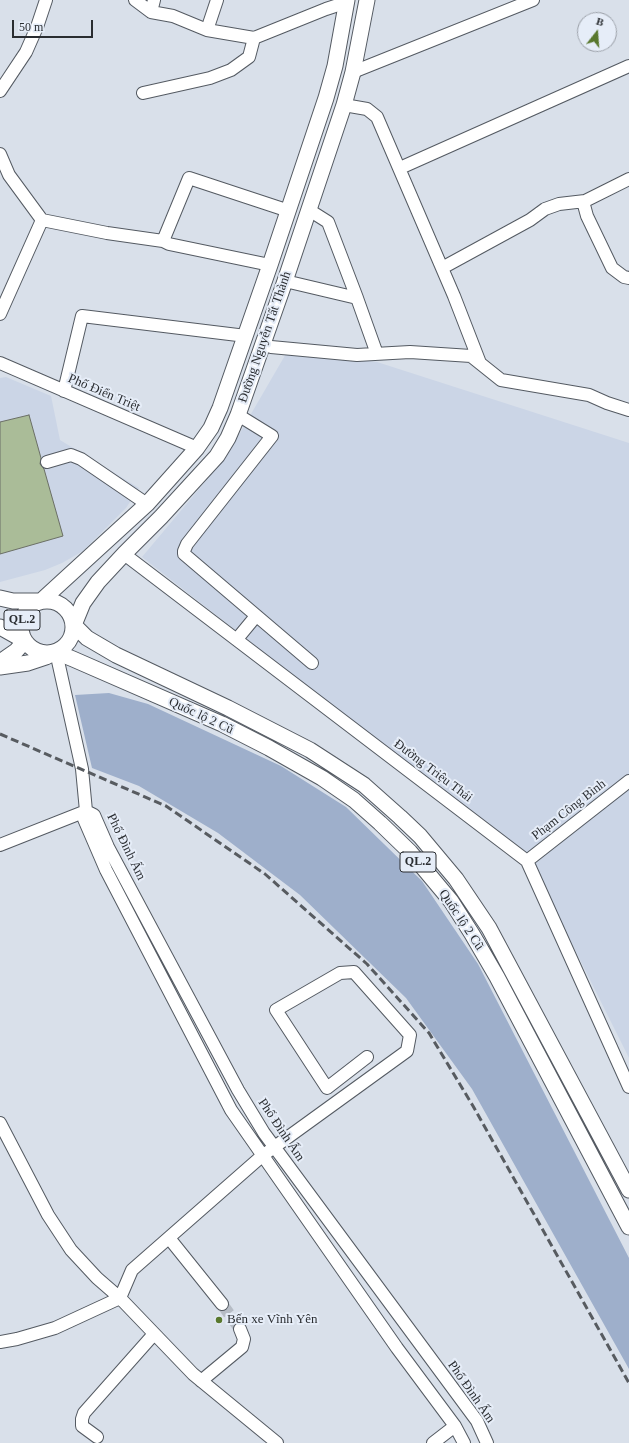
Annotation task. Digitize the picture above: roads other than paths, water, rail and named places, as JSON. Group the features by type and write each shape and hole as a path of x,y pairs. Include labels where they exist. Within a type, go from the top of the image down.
{"main road":[{"name":"Đường Nguyễn Tất Thành","path":"74,625 83,603 90,593 124,554 162,517 217,456 228,438 238,415 285,281 344,105 353,72 367,0"},
{"name":"Đường Nguyễn Tất Thành","path":"41,601 147,504 197,448 211,428 220,408 246,336 326,98 335,66 347,1"},
{"name":"QL.2","path":"0,598 13,601 50,601 63,606 69,612 74,625"},
{"name":"QL.2","path":"25,641 21,630 22,617 30,607 41,601"},
{"path":"0,667 28,663 46,657 64,648 73,634 74,625"},
{"name":"Quốc lộ 2 Cũ","path":"74,625 84,636 100,646 264,727 323,758 364,785 420,836 456,879 489,928 629,1190"},
{"name":"QL.2","path":"0,627 25,641 31,648 39,652 56,652"},
{"path":"0,662 16,651 25,641"},
{"name":"Quốc lộ 2 Cũ","path":"56,652 222,724 301,765 354,800 410,852 450,901 472,934 497,977 629,1227"}],"street":[{"path":"0,91 26,52 37,27 46,0"},
{"path":"135,0 207,30 254,38 324,4 347,1"},
{"path":"207,30 217,0"},
{"path":"353,72 533,0"},
{"path":"144,93 210,78 231,70 249,57 254,38"},
{"path":"400,168 629,66"},
{"path":"344,105 367,109 377,117 442,268 480,364"},
{"path":"0,154 9,175 42,220 107,233 163,241 169,244 270,265"},
{"path":"163,241 189,178 289,211"},
{"path":"442,268 530,220 545,209 558,204 585,201 629,180"},
{"path":"585,201 584,205 587,216 612,268 624,277 629,278"},
{"path":"309,210 328,222 377,354"},
{"path":"0,314 42,220"},
{"path":"285,281 357,298"},
{"path":"64,391 82,316 246,336"},
{"path":"262,345 357,355 410,352 471,356 501,380 589,395 629,410"},
{"name":"Phố Điển Triệt","path":"0,363 197,448"},
{"path":"238,415 272,436 187,544 184,551 186,557 312,663"},
{"path":"48,462 71,455 81,459 147,504"},
{"name":"Đường Triệu Thái","path":"124,554 527,861 629,1087"},
{"path":"237,639 256,616"},
{"name":"Phố Đình Ấm","path":"56,652 82,769 86,811 84,819 106,870 231,1110 397,1348 455,1426 464,1443"},
{"name":"Phạm Công Bình","path":"527,861 629,781"},
{"path":"0,845 86,811"},
{"name":"Phố Đình Ấm","path":"86,811 94,815 108,847 238,1090 264,1133 477,1421 487,1443"},
{"path":"0,1342 17,1339 55,1328 120,1298 132,1270 262,1156 407,1051 410,1035 354,972 340,973 276,1010 327,1088 367,1057"},
{"path":"0,1124 48,1215 72,1250 97,1278 120,1298 193,1374 277,1443"},
{"path":"169,1238 222,1304"},
{"path":"201,1381 242,1347 244,1339 240,1329"},
{"path":"98,1437 82,1426 84,1413 154,1334"},
{"path":"443,1410 459,1397"},
{"path":"433,1443 455,1426"}],"tunnel":[{"path":"222,1304 240,1329"}],"railway":[{"path":"0,734 166,806 265,874 367,964 429,1033 473,1106 629,1383"}],"place":[{"name":"Bến xe Vĩnh Yên","path":"219,1320"}]}
